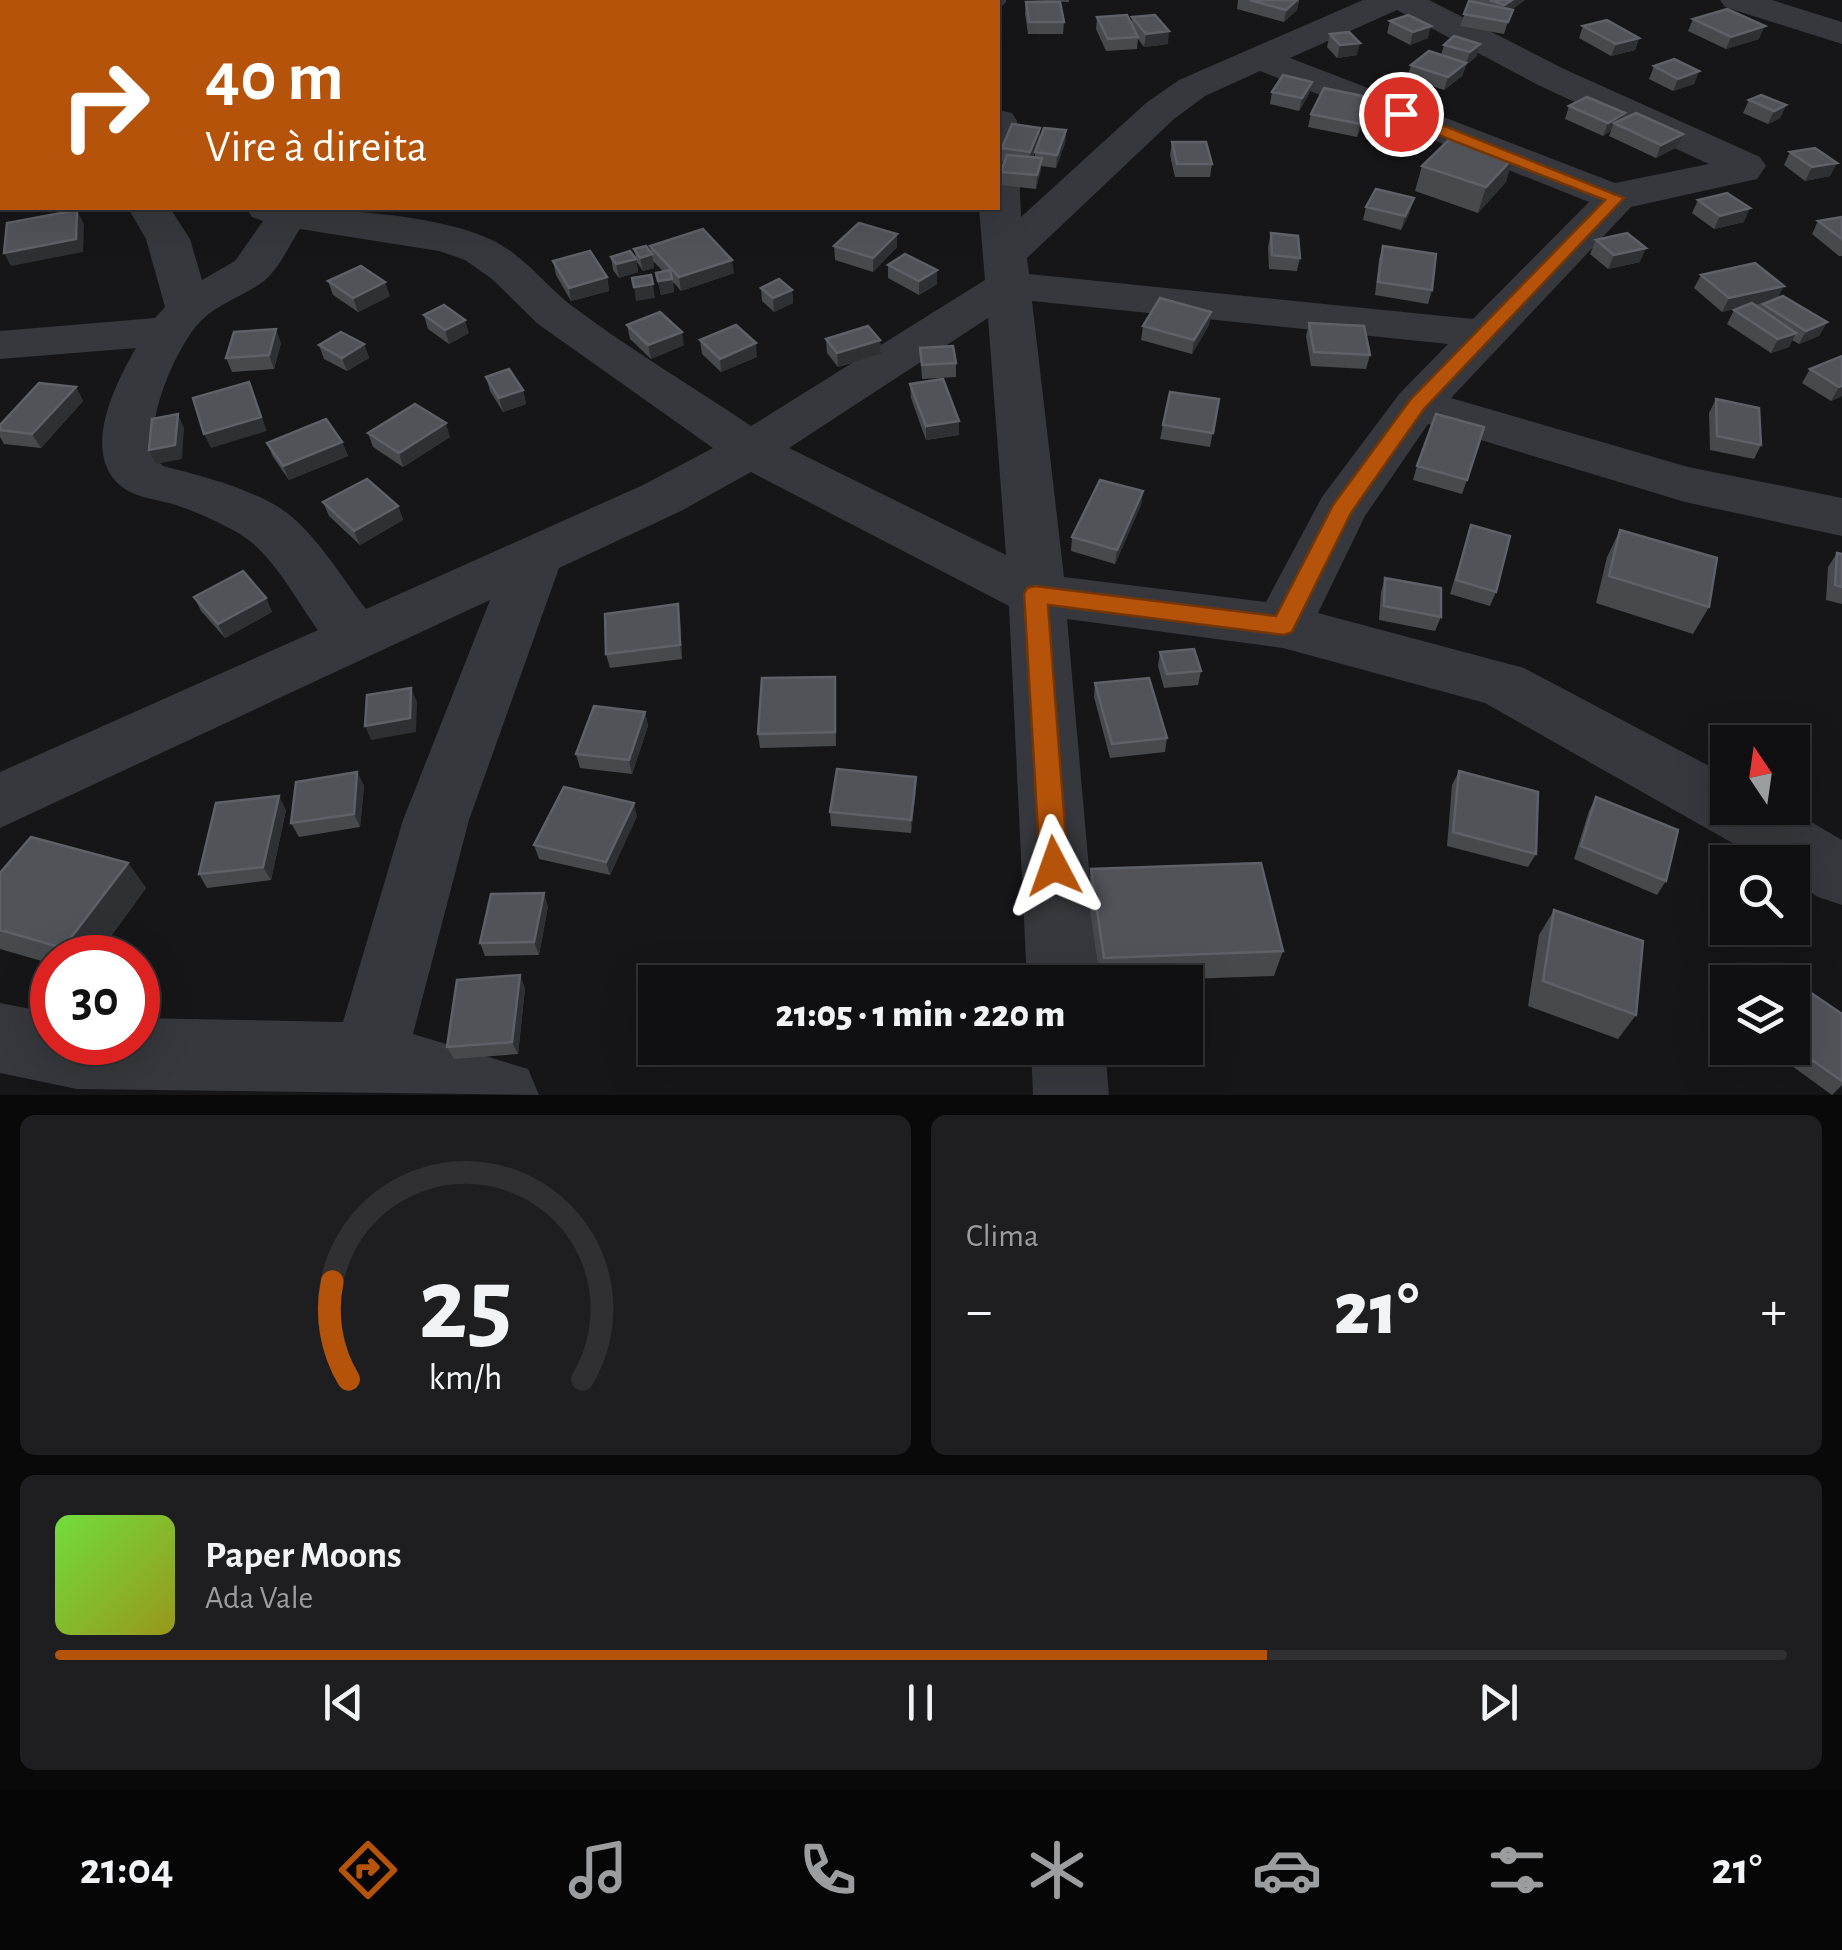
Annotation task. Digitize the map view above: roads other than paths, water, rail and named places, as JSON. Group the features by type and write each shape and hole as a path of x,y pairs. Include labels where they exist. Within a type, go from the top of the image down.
{"street":[{"path":"0,801 536,557 662,498 750,450 1006,270 1160,111 1192,88 1391,0"},
{"path":"1284,626 1341,510 1417,404 1616,198 1628,192 1743,170 1746,166 1551,77 1403,0"},
{"path":"1737,0 1842,33"},
{"path":"1258,58 1616,198"},
{"path":"1000,158 1006,270 1029,480 1062,965"},
{"path":"150,210 168,239 178,319 138,388 128,450 131,466 145,478 197,493 262,522 293,554 356,637"},
{"path":"0,346 178,319 250,270 278,211 448,239 480,251 508,270 554,314 750,450 1035,594 1284,626 1503,685 1776,834 1842,876"},
{"path":"1006,270 1485,334"},
{"path":"1417,404 1685,484 1842,517"},
{"path":"365,1076 436,820 536,557"},
{"path":"0,1038 77,1054 365,1076 501,1095"},
{"path":"1069,1065 1072,1095"}]}
